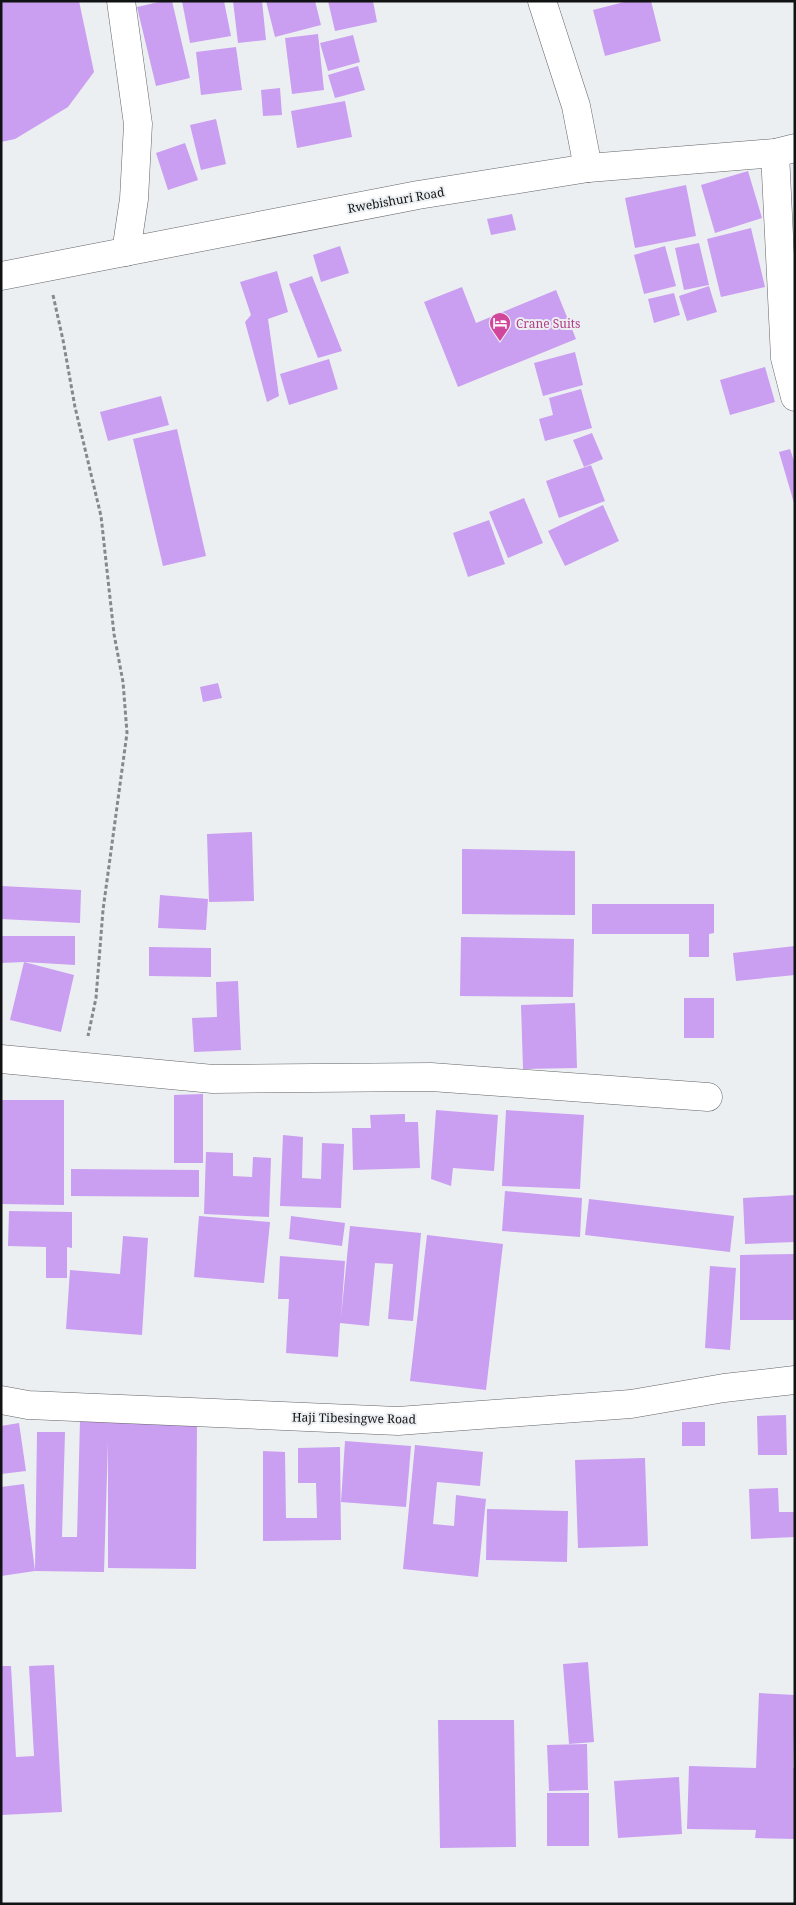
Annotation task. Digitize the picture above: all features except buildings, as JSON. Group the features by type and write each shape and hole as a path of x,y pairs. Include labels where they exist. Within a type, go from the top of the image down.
{"street":[{"path":"121,1 138,124 134,199 126,252"},
{"path":"542,1 576,106 588,168"},
{"path":"785,151 785,358 795,396"},
{"name":"Rwebishuri Road","path":"1,276 418,195 588,168 785,151"},
{"path":"1,1059 213,1078 431,1077 708,1097"},
{"name":"Haji Tibesingwe Road","path":"1,1400 28,1405 398,1421 631,1404 724,1388 795,1380"}],"path":[{"path":"46,268 63,340 75,407 101,516 114,634 123,682 127,733 104,900 96,998 81,1066"}],"place":[{"name":"Crane Suits","path":"500,342"}]}
